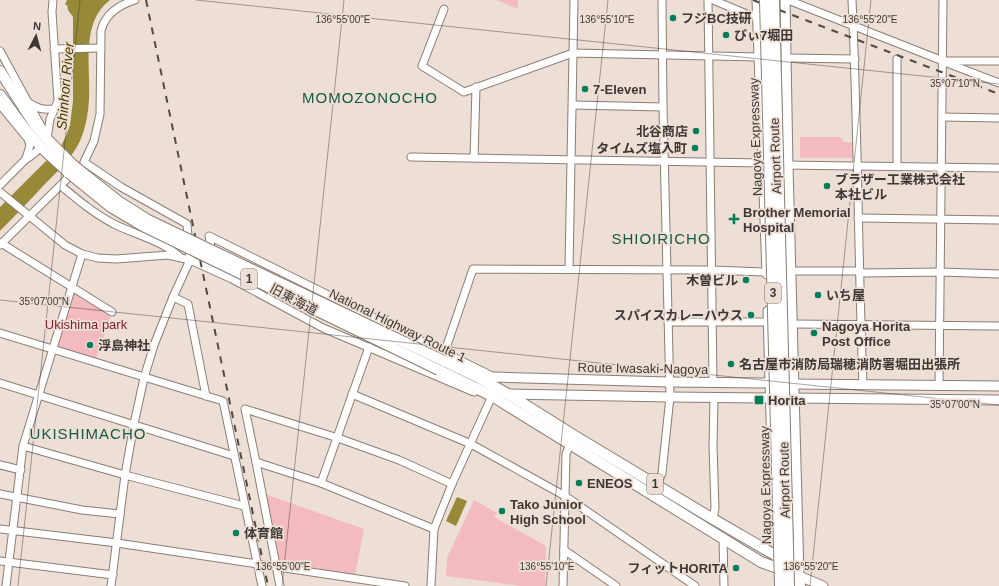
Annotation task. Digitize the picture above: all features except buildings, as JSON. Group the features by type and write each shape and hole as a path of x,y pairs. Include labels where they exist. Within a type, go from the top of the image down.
{"highway":[{"name":"Nagoya Expressway","path":"765,0 780,586"},
{"name":"Nagoya Expressway","path":"774,0 789,586"},
{"name":"National Highway Route 1","path":"0,71 46,144 69,173 111,207 142,226 489,395 723,537 761,562 776,568"},
{"name":"National Highway Route 1","path":"0,95 33,137 46,144 118,201 148,220 444,356 713,519 776,555 800,581"},
{"name":"1","path":"776,568 800,581"},
{"path":"776,568 776,586"}],"main road":[{"name":"Airport Route","path":"757,0 776,568"},
{"name":"Airport Route","path":"785,0 785,58 800,581"},
{"name":"Route Iwasaki-Nagoya","path":"479,378 494,377 713,383 999,386"},
{"path":"489,395 999,400"},
{"path":"800,581 823,586"}],"street":[{"path":"0,185 36,150 46,144 54,109 58,101 52,12 53,0"},
{"path":"112,312 1,244 28,215 61,186 84,162 94,141 99,123 99,48 103,23 116,8 135,0"},
{"path":"569,269 574,0"},
{"path":"657,485 662,473 670,397 666,270 662,0"},
{"path":"708,0 713,383"},
{"path":"713,0 749,15 758,15"},
{"path":"788,0 999,83"},
{"path":"852,0 855,59 856,166 863,384"},
{"path":"939,386 943,0"},
{"path":"444,9 422,66 464,92 573,53 759,57"},
{"path":"54,49 99,48"},
{"path":"0,51 42,127 46,144"},
{"path":"785,58 855,59"},
{"path":"896,166 897,59"},
{"path":"943,61 999,61"},
{"path":"474,158 476,87"},
{"path":"28,102 36,108 43,110 54,109"},
{"path":"0,105 19,130 28,139 30,145 26,159"},
{"path":"573,105 663,107"},
{"path":"942,117 999,118"},
{"path":"19,130 33,137"},
{"path":"411,157 762,163 788,166 999,168"},
{"path":"84,162 121,187 187,224 190,260 173,297 154,345 144,378 125,475 111,586"},
{"path":"61,186 80,202 115,224 169,249 180,257"},
{"name":"旧東海道","path":"1,192 65,245 82,254 98,258 116,259 168,255 190,260 232,279 323,328 474,392 489,395"},
{"path":"858,218 999,220"},
{"path":"214,270 209,236 245,253 444,356 494,377"},
{"path":"232,279 245,253"},
{"path":"6,586 23,446 54,350 82,254"},
{"path":"444,356 473,269 712,270 767,272"},
{"path":"791,271 999,274"},
{"path":"173,297 188,304 206,396"},
{"path":"668,322 768,322"},
{"path":"793,324 999,326"},
{"path":"0,333 223,401 262,586"},
{"path":"321,483 369,347"},
{"path":"0,383 234,456"},
{"path":"352,394 471,444 565,496 695,586"},
{"path":"431,586 434,529 452,484 471,444 489,395"},
{"path":"713,519 715,508 713,446 714,398"},
{"path":"280,586 245,409 338,438 399,460 452,484"},
{"path":"563,586 566,454 570,444"},
{"path":"23,446 125,475 244,506"},
{"path":"256,462 321,483 434,529"},
{"path":"0,465 21,470"},
{"path":"0,494 82,510 120,514"},
{"path":"0,529 117,543 276,568 405,586"},
{"path":"723,537 724,586"},
{"path":"564,550 616,586"},
{"path":"0,560 113,575"}],"green space":[{"path":"496,0 518,0 518,9"},
{"path":"800,137 839,137 844,142 854,143 855,158 800,158"},
{"name":"Ukishima park","path":"74,293 78,293 111,315 96,359 60,349 58,346"},
{"path":"265,494 364,529 355,575 280,564"},
{"path":"474,500 497,513 494,517 546,546 545,586 521,586 446,576 447,558"}],"shaded area":[{"path":"67,0 110,0 94,21 91,33 89,46 89,99 84,131 77,147 69,159 0,231 0,207 61,146 70,125 73,101 73,17 68,10 67,5 65,5"},
{"path":"457,497 467,501 456,526 446,521"}],"railway":[{"path":"146,0 268,586"},
{"path":"753,0 999,94"}],"place":[{"name":"フジBC技研","path":"673,18"},
{"name":"びぃ7堀田","path":"726,35"},
{"name":"7-Eleven","path":"585,89"},
{"name":"北谷商店","path":"696,131"},
{"name":"タイムズ塩入町","path":"695,148"},
{"name":"ブラザー工業株式会社 本社ビル","path":"827,186"},
{"name":"Brother Memorial Hospital","path":"734,219"},
{"name":"木曽ビル","path":"746,280"},
{"name":"いち屋","path":"818,295"},
{"name":"スパイスカレーハウス","path":"751,315"},
{"name":"Nagoya Horita Post Office","path":"814,333"},
{"name":"浮島神社","path":"90,345"},
{"name":"名古屋市消防局瑞穂消防署堀田出張所","path":"731,364"},
{"name":"Horita","path":"759,400"},
{"name":"ENEOS","path":"579,483"},
{"name":"Tako Junior High School","path":"502,511"},
{"name":"体育館","path":"236,533"},
{"name":"フィットHORITA","path":"736,568"}],"district":[{"name":"MOMOZONOCHO","path":"370,98"},
{"name":"SHIOIRICHO","path":"661,239"},
{"name":"UKISHIMACHO","path":"88,434"}],"water label":[{"name":"Shinhori River","path":"65,86"}]}
